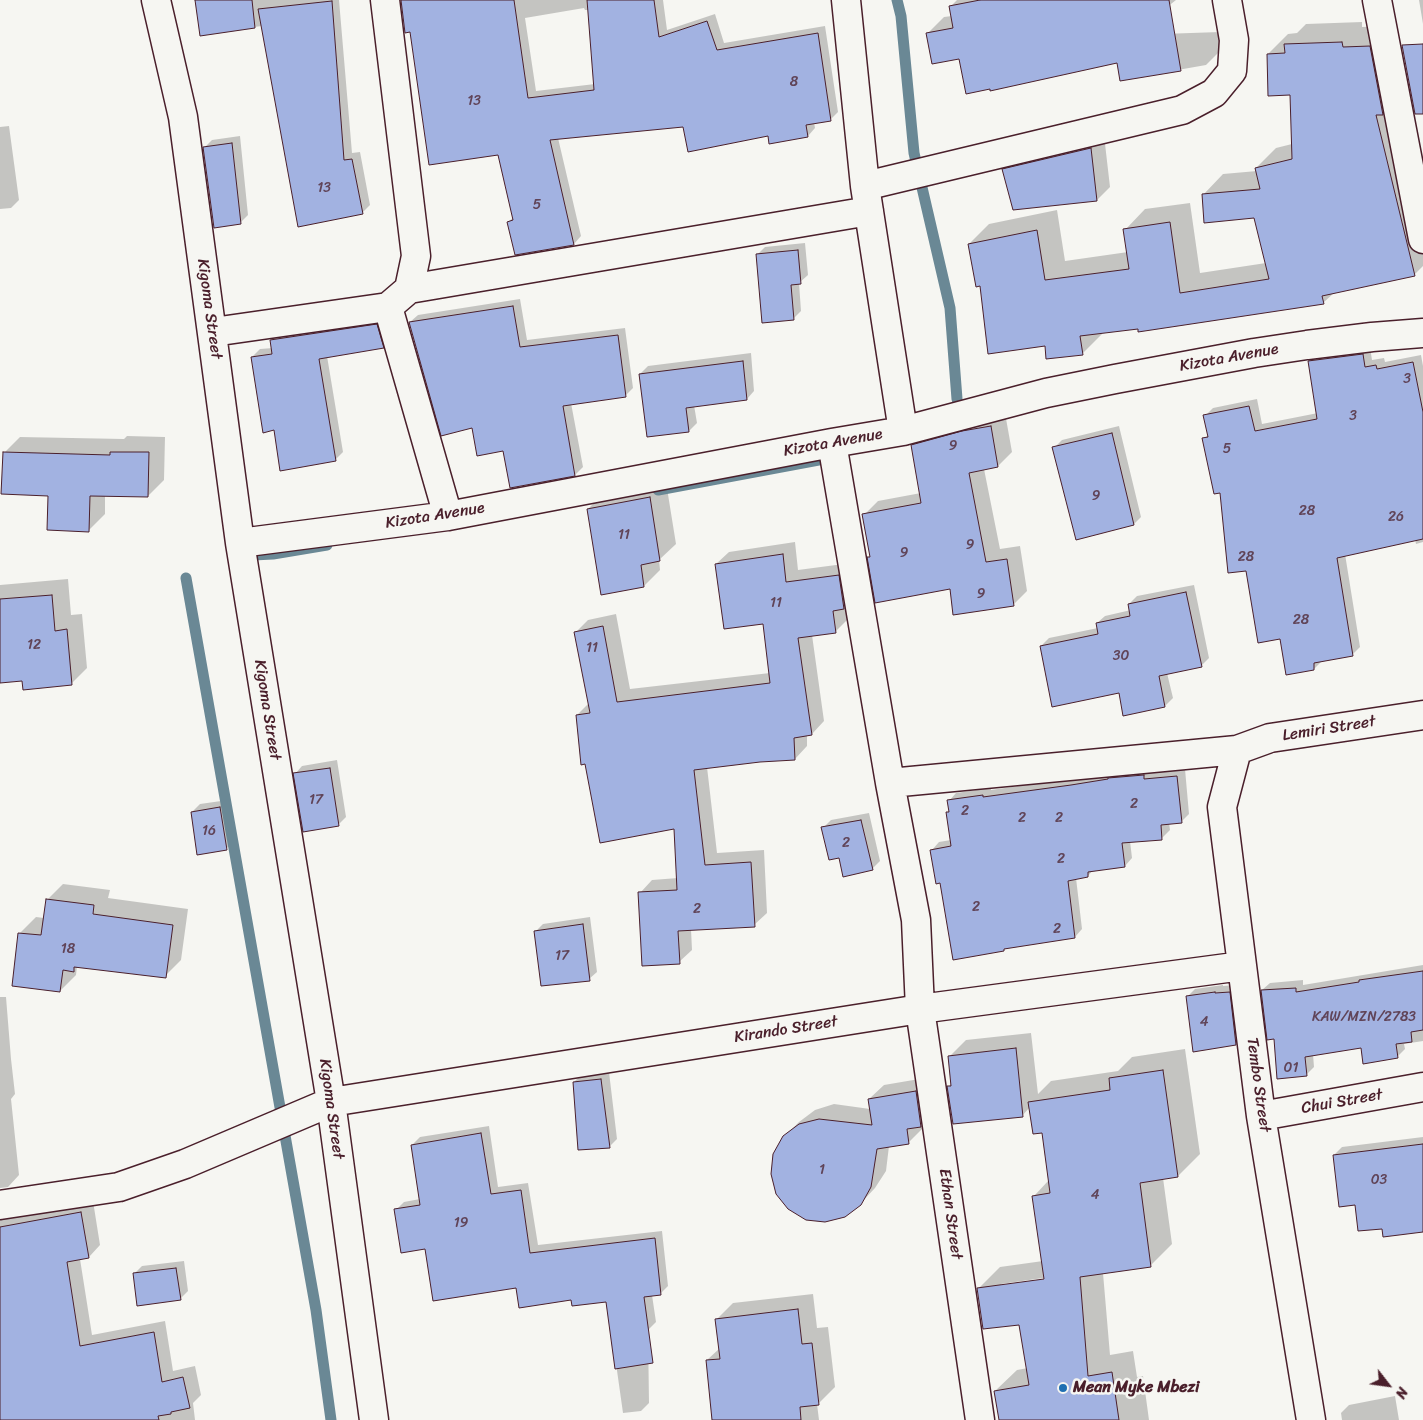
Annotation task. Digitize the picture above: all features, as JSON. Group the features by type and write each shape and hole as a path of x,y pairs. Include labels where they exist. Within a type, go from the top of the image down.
{"street":[{"name":"Kigoma Street","path":"156,0 183,117 240,542 331,1102 374,1420"},
{"path":"384,0 416,256 409,289"},
{"path":"846,0 867,198 903,431"},
{"path":"212,332 388,307 409,289 867,198 1182,110 1214,93 1232,71 1234,40 1227,0"},
{"path":"1377,0 1423,239"},
{"path":"388,307 448,516"},
{"name":"Kizota Avenue","path":"240,542 448,516 903,431 1046,393 1115,379 1307,345 1423,333"},
{"name":"Ethan Street","path":"832,443 890,783 916,920 920,1009 980,1420"},
{"name":"Lemiri Street","path":"890,783 1237,750 1270,738 1423,715"},
{"name":"Tembo Street","path":"1237,750 1222,807 1261,1116 1311,1420"},
{"name":"Kirando Street","path":"0,1205 119,1187 185,1164 331,1102 920,1009 1242,966"},
{"name":"Chui Street","path":"1261,1116 1423,1087"}],"building":[{"path":"195,0 252,0 255,28 200,36"},
{"path":"401,0 514,0 528,98 594,90 587,0 654,0 659,37 707,21 717,50 818,33 831,121 806,125 808,137 769,144 768,136 688,152 683,127 550,140 574,245 515,255 507,222 513,220 498,155 429,165 410,32 405,33"},
{"path":"980,0 1169,0 1181,71 1120,81 1117,63 990,91 990,89 966,94 959,59 932,64 926,33 953,28 949,6"},
{"path":"332,1 344,160 352,159 363,214 298,227 258,9"},
{"path":"1342,42 1343,47 1370,46 1383,115 1376,115 1415,276 1322,296 1324,304 1138,332 1138,329 1080,336 1083,355 1046,359 1045,346 988,354 980,286 976,287 968,244 1037,230 1045,280 1129,269 1123,229 1170,222 1180,293 1269,279 1254,218 1204,223 1202,194 1260,189 1255,168 1292,159 1290,95 1268,96 1267,54 1285,53 1284,44"},
{"path":"1423,44 1423,114 1415,114 1402,45"},
{"path":"232,143 241,224 214,228 203,147"},
{"path":"1091,148 1097,201 1013,210 1002,169"},
{"path":"798,250 801,284 791,285 794,320 762,323 756,254"},
{"path":"513,306 520,347 618,335 626,397 563,406 575,476 510,488 503,451 477,456 472,428 441,436 409,322"},
{"path":"377,324 384,348 319,359 336,461 280,471 274,430 263,433 251,357 272,354 270,340"},
{"path":"1363,354 1365,367 1376,365 1377,369 1413,362 1423,412 1423,539 1337,558 1353,656 1314,663 1314,670 1286,675 1280,639 1258,643 1246,571 1228,573 1220,493 1214,494 1202,438 1208,437 1203,415 1249,406 1255,431 1317,419 1308,361"},
{"path":"743,361 747,400 686,408 689,432 647,437 639,374"},
{"path":"991,426 998,467 969,473 986,562 1007,559 1014,606 953,615 950,589 875,603 867,557 870,557 862,514 921,503 911,445 962,431"},
{"path":"1112,433 1134,525 1076,540 1052,447"},
{"path":"3,452 110,455 110,452 149,452 148,497 90,496 89,532 47,530 48,496 1,494"},
{"path":"650,497 660,561 641,565 644,587 601,595 587,509"},
{"path":"783,554 786,582 839,575 844,609 833,611 836,633 798,638 812,735 794,738 795,760 694,770 705,865 751,862 755,927 678,931 680,964 642,966 638,892 677,890 674,829 600,843 585,764 581,765 576,715 590,713 574,632 603,626 617,702 770,683 763,624 724,629 715,564"},
{"path":"1186,592 1202,667 1159,676 1165,707 1123,716 1119,693 1052,707 1040,646 1098,634 1096,623 1130,616 1128,604"},
{"path":"52,595 55,631 67,629 72,685 23,690 22,681 0,683 0,599"},
{"path":"330,768 339,826 303,832 293,773"},
{"path":"1144,775 1144,779 1177,776 1182,823 1161,825 1162,840 1122,843 1125,867 1088,872 1088,877 1068,881 1075,938 1004,949 1004,951 953,960 940,883 936,884 930,850 951,846 946,812 949,812 947,800 1071,785 1108,778"},
{"path":"220,807 227,850 197,855 191,812"},
{"path":"861,820 873,870 843,877 839,858 829,860 821,827"},
{"path":"46,899 94,905 93,914 173,925 166,978 74,967 74,972 63,970 60,992 12,986 18,933 41,935"},
{"path":"583,924 590,981 541,986 534,931"},
{"path":"1423,971 1423,1030 1411,1032 1412,1042 1396,1044 1398,1058 1363,1064 1361,1048 1305,1057 1307,1076 1277,1079 1274,1039 1267,1040 1261,990 1296,988 1296,992 1359,982 1359,980"},
{"path":"1230,992 1236,1045 1193,1052 1186,996"},
{"path":"1016,1048 1023,1117 953,1124 947,1086 951,1086 948,1056"},
{"path":"1163,1070 1178,1177 1140,1183 1151,1267 1080,1277 1088,1376 1112,1372 1119,1420 999,1420 994,1391 1029,1385 1019,1325 983,1329 977,1288 1044,1279 1032,1196 1050,1193 1042,1133 1033,1134 1028,1102 1110,1090 1109,1078"},
{"path":"601,1079 610,1148 578,1150 573,1082"},
{"path":"916,1091 921,1127 907,1129 909,1144 877,1149 871,1187 861,1205 845,1217 825,1222 806,1220 788,1209 776,1194 771,1174 773,1154 783,1136 799,1124 819,1119 872,1125 868,1099"},
{"path":"481,1133 491,1194 521,1190 530,1253 655,1238 661,1295 644,1297 653,1363 615,1369 606,1302 572,1306 571,1300 519,1308 516,1288 433,1301 425,1249 401,1253 394,1209 420,1205 411,1145"},
{"path":"1423,1144 1423,1232 1383,1237 1382,1229 1358,1231 1355,1205 1339,1207 1333,1155"},
{"path":"81,1212 89,1258 67,1262 80,1346 154,1332 162,1382 183,1377 190,1408 158,1416 159,1420 0,1420 0,1227"},
{"path":"176,1268 181,1300 137,1306 133,1273"},
{"path":"798,1309 802,1344 812,1343 819,1405 800,1407 801,1420 712,1420 706,1360 720,1359 715,1319"}],"waterway":[{"path":"897,0 901,16 914,153 950,308 957,399"},
{"path":"658,490 824,459 831,453"},
{"path":"253,555 273,554 327,545"},
{"path":"186,578 316,1310 331,1420"}],"place":[{"name":"Mean Myke Mbezi","path":"1063,1388"}]}
